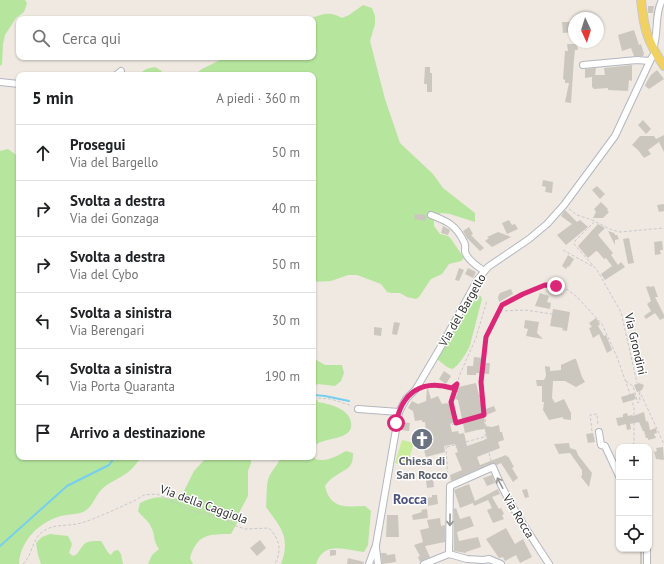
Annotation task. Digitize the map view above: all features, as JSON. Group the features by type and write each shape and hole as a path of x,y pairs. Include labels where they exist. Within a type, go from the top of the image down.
{"main road":[{"path":"641,0 646,36 664,66"}],"street":[{"path":"654,51 659,6 662,0"},
{"name":"Via del Bargello","path":"376,545 398,412 406,399 416,389 484,270 529,239 547,224 564,205 615,136 654,51"},
{"path":"582,64 636,60 650,61"},
{"path":"0,82 16,84"},
{"path":"431,215 449,222 454,227 465,242 466,254 479,268 484,270"},
{"path":"358,408 398,412"},
{"path":"599,432 601,445 605,446 616,470"},
{"path":"449,554 450,486 493,467"},
{"name":"Via Rocca","path":"493,467 520,520 549,564"},
{"path":"369,564 376,545"},
{"path":"376,545 378,564"},
{"path":"647,552 647,564"},
{"path":"424,564 449,554 467,559 489,559 501,564"}],"path":[{"path":"564,205 577,215 620,232 664,228"},
{"name":"Via Grondini","path":"595,221 575,241 574,244 603,280 621,312 639,390 640,401 638,403 633,386 626,381"},
{"name":"Via Grondini","path":"563,250 593,267"},
{"path":"493,467 485,437 486,428 481,382 486,337 502,305 545,285 556,286 568,290 602,324 617,357 634,408 634,444"},
{"path":"456,423 451,402 476,338 487,300"},
{"path":"500,311 525,310 552,314"},
{"path":"416,389 436,386 452,388 457,384"},
{"path":"639,390 664,444"},
{"path":"316,398 331,399 358,408"},
{"path":"429,400 443,429 447,456 448,482 450,486"},
{"path":"592,440 590,415 597,414 599,432"},
{"path":"443,429 456,423 484,415"},
{"path":"446,448 485,437"},
{"name":"Via della Caggiola","path":"23,564 41,534 50,527 80,524 136,500 144,495 157,494 193,511 220,517 245,529 269,528 277,537 279,543 278,557 275,564"}],"green space":[{"path":"0,0 25,0 27,3 24,12 16,16 5,35 2,64 0,66"},
{"path":"363,5 372,8 375,16 375,24 370,41 385,99 400,143 433,174 443,188 475,213 475,222 450,214 441,213 434,218 434,226 440,234 448,236 451,239 464,258 461,261 449,264 442,274 431,279 416,299 407,297 400,293 387,292 381,284 357,275 348,275 331,281 316,282 316,72 198,72 220,60 316,60 316,17 333,14 342,18"},
{"path":"155,67 162,71 142,72 146,69"},
{"path":"8,149 16,155 16,460 139,460 124,475 102,489 85,511 61,516 38,528 27,540 20,556 19,564 0,564 0,151"},
{"path":"475,295 481,296 482,299 470,345 460,362 452,369 437,359"},
{"path":"316,360 325,365 342,365 344,373 341,381 335,386 318,384 316,385"},
{"path":"316,398 318,402 332,405 345,412 350,419 351,426 350,431 346,434 316,445"},
{"path":"402,440 414,443 407,466 395,463"},
{"path":"346,451 353,453 353,459 350,466 331,479 325,486 327,494 335,503 340,505 351,507 365,506 371,511 368,545 364,552 336,548 330,549 324,552 316,564 281,564 284,555 285,540 280,527 266,507 267,483 270,474 280,460 323,460 335,457"},
{"path":"204,460 251,460 248,471 248,496 240,511 239,519 231,534 210,535 200,540 196,544 190,558 193,564 148,564 152,555 159,549 150,525 138,511 140,503 149,499 163,497 173,499 181,497 194,471"},
{"path":"50,534 68,536 72,544 69,553 73,556 77,554 86,543 101,541 111,555 114,551 118,550 121,554 123,564 41,564 36,543 42,537"}],"building":[{"path":"648,6 654,6 653,13 648,13"},
{"path":"562,22 568,22 568,32 563,33"},
{"path":"634,30 639,45 641,44 644,54 643,56 634,56 631,48 622,51 618,35"},
{"path":"567,44 568,48 578,48 578,50 575,50 571,103 565,102 569,83 565,83 565,80 563,79 565,51 568,51"},
{"path":"632,65 632,81 629,80 628,91 608,90 608,88 594,89 592,87 592,77 585,78 585,69 596,68 595,75 605,75 604,68"},
{"path":"425,67 430,67 430,73 432,73 432,92 427,92 427,84 424,84"},
{"path":"657,70 664,79 649,89 645,86 646,83 651,75"},
{"path":"643,120 651,129 646,134 638,125"},
{"path":"664,135 664,152 659,142 648,150 651,154 644,158 632,145 640,136 654,136 656,139"},
{"path":"543,180 553,182 552,193 545,192 546,187 542,186"},
{"path":"597,186 605,194 600,199 592,190"},
{"path":"601,202 609,212 603,218 593,218 596,212 594,209"},
{"path":"664,204 664,211 659,212 657,205"},
{"path":"565,210 577,222 580,220 588,227 566,245 557,235 572,224 561,216"},
{"path":"415,214 426,215 425,221 414,219"},
{"path":"509,220 512,225 515,224 518,229 507,234 502,223"},
{"path":"598,224 605,228 598,235 613,253 611,255 618,265 621,262 625,267 605,280 601,274 612,266 606,258 604,259 596,251 588,258 578,246"},
{"path":"443,226 450,230 448,235 441,233"},
{"path":"469,227 473,234 471,235 484,248 480,251 467,238 463,231"},
{"path":"608,231 617,235 619,239 615,240 615,245"},
{"path":"498,232 511,237 492,247 485,241 489,238 487,237"},
{"path":"629,238 634,263 628,264 623,239"},
{"path":"662,241 663,250 660,250 661,254 655,255 654,242"},
{"path":"568,255 574,259 566,269 562,266"},
{"path":"459,268 464,270 459,281 455,280"},
{"path":"468,268 476,272 473,278 465,274"},
{"path":"654,286 658,297 655,297 664,315 664,318 660,320 655,313 646,319 644,316 651,311 647,304 651,301 646,287"},
{"path":"511,289 513,294 499,302 498,297 500,293"},
{"path":"540,293 549,296 547,302 551,303 550,309 535,306"},
{"path":"553,309 570,312 567,331 562,330 563,328 550,326"},
{"path":"596,318 600,324 598,326 604,336 606,335 612,350 607,353 599,334 593,338 589,328 592,327 589,323"},
{"path":"525,320 539,322 537,333 543,339 526,336 528,329 524,328"},
{"path":"394,322 400,323 397,335 392,334"},
{"path":"374,327 382,328 381,336 374,335"},
{"path":"474,357 483,358 482,363 490,363 489,374 476,373 476,375 467,375 467,366 473,366"},
{"path":"576,359 585,382 576,387 565,381 553,381 552,398 555,403 564,399 571,413 571,420 563,419 563,417 549,420 543,410 544,402 542,402 542,386 537,386 536,380 544,380 546,376 545,366 550,367 550,371 561,370 561,365"},
{"path":"444,371 451,376 446,384 439,379"},
{"path":"476,383 479,395 481,394 483,410 494,406 496,411 484,416 485,426 492,427 499,425 500,432 502,432 504,440 498,442 500,448 477,457 480,465 506,455 507,457 508,456 514,467 512,468 518,478 513,482 501,463 497,465 493,463 451,481 450,475 462,470 455,453 458,452 455,444 444,446 445,452 426,457 423,447 418,449 415,437 426,433 425,422 422,422 422,420 415,421 413,411 408,408 412,401 418,404 426,401 427,389 431,399 438,396 442,404 450,403 455,422 450,424 452,432 458,431 459,434 464,433 467,446 487,439 485,429 465,433 458,400 455,399 458,392 458,387"},
{"path":"639,383 644,385 642,390 637,392 634,385"},
{"path":"634,393 636,399 623,403 621,397"},
{"path":"644,412 646,422 648,421 650,430 656,428 657,433 654,434 656,438 648,440 639,422 630,424 631,429 627,430 626,424 618,426 616,418 623,417 623,414 627,413 628,416 633,416"},
{"path":"402,422 410,423 409,431 401,430"},
{"path":"593,433 595,442 588,443 586,434"},
{"path":"569,443 570,448 576,450 578,455 592,473 589,487 581,477 582,470 570,453 559,454 554,444"},
{"path":"663,447 664,460 656,459 654,452 657,451 656,448"},
{"path":"492,475 495,483 487,486 483,478"},
{"path":"433,479 434,487 427,488 426,480"},
{"path":"469,484 475,501 498,489 500,494 492,497 499,509 501,508 504,514 502,515 504,519 493,523 487,510 492,508 488,500 474,506 473,503 460,508 454,490"},
{"path":"527,489 529,497 525,498 522,490"},
{"path":"432,495 437,495 438,504 428,506 427,498 432,497"},
{"path":"456,508 460,519 470,516 474,526 457,532 459,541 478,537 481,547 466,553 454,551 454,509"},
{"path":"427,509 428,518 413,520 412,515 422,512 421,510"},
{"path":"387,515 398,515 399,537 386,537"},
{"path":"440,518 441,526 445,525 445,542 425,546 430,557 420,562 418,557 420,556 414,545 423,542 420,530 429,528 427,520"},
{"path":"506,528 515,544 523,539 532,557 520,563 516,555 505,561 503,557 499,558 486,539"},
{"path":"260,540 266,548 257,556 250,548"},
{"path":"330,550 336,550 336,555 330,556"},
{"path":"640,552 642,552 642,564 640,564"},
{"path":"381,553 386,553 387,555 395,554 396,562 382,564"},
{"path":"348,558 364,562 363,564 347,564"}],"waterway":[{"path":"316,395 349,401"},
{"path":"0,546 67,486 109,465 113,460"}],"place":[{"name":"Chiesa di San Rocco","path":"422,439"}],"district":[{"name":"Rocca","path":"410,499"}],"route":[{"path":"396,423 398,412 406,399 416,389 424,387 436,386 452,388 457,384 451,402 456,423 484,415 481,382 486,337 502,305 545,285 556,286"}]}
